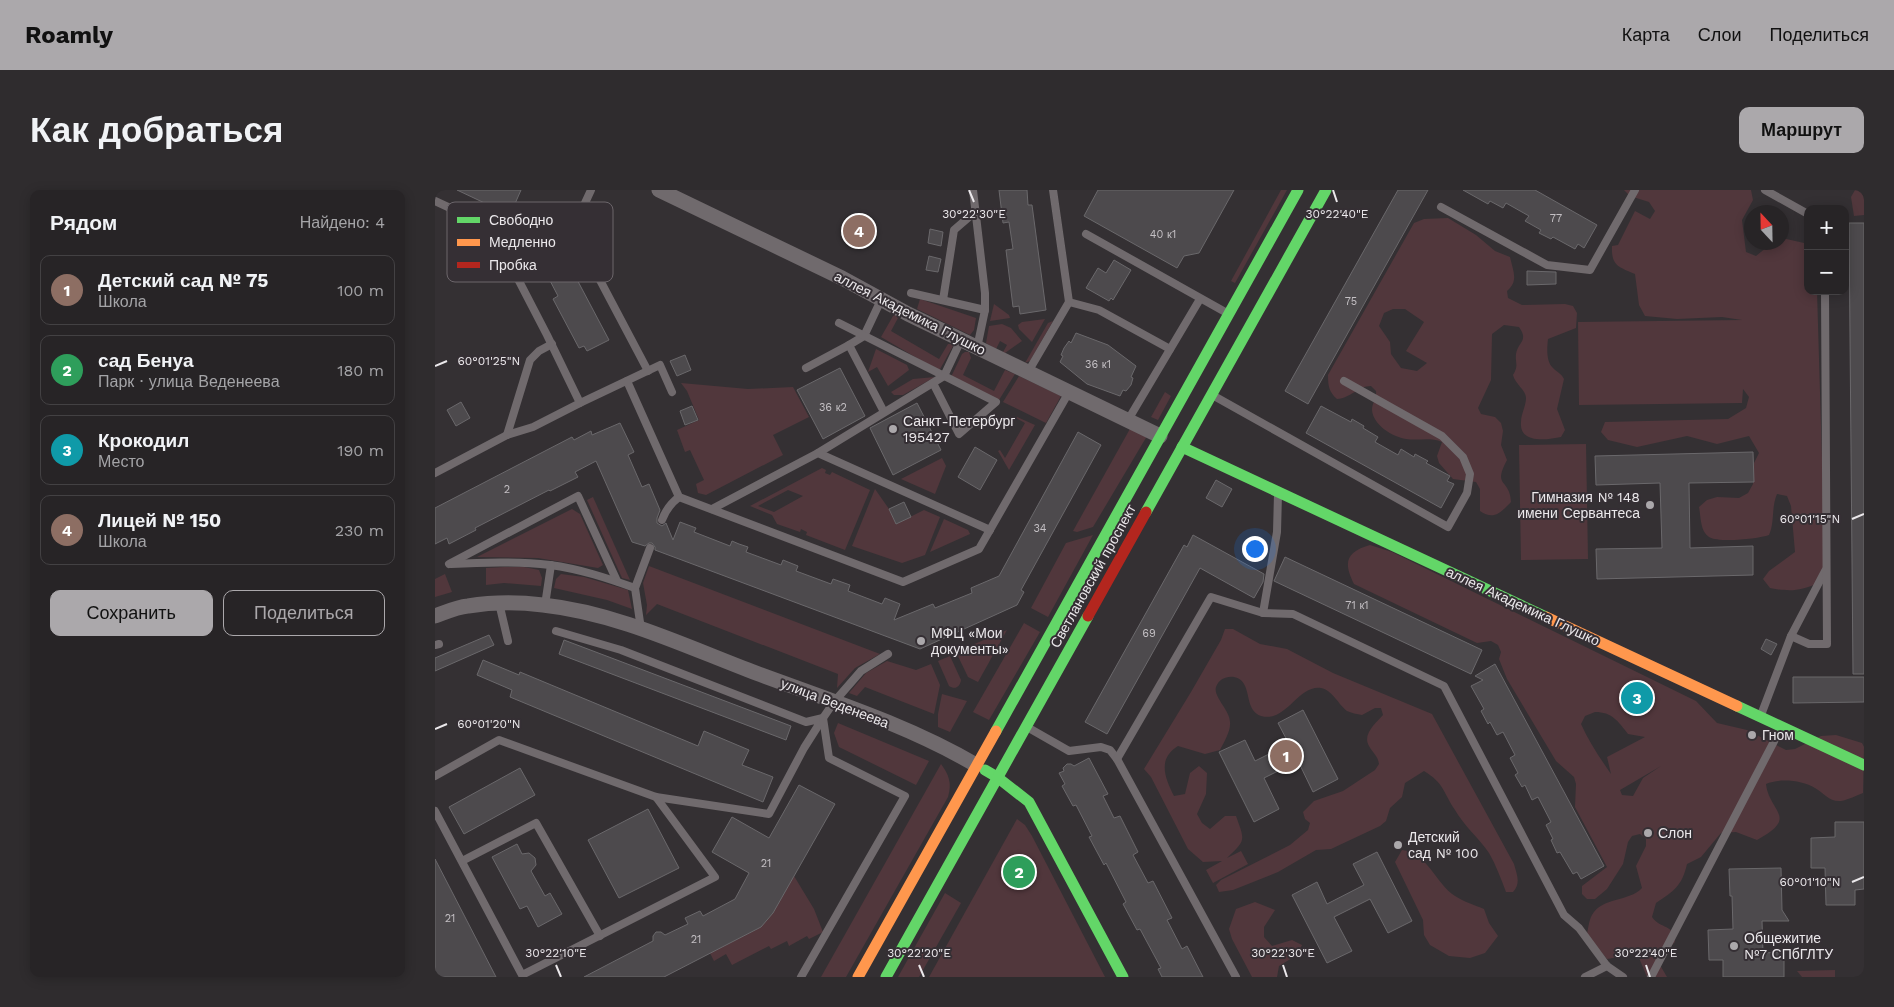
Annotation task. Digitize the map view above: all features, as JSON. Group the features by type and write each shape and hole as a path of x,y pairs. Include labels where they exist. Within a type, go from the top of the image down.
{"main road":[{"name":"Светлановский проспект","path":"858,977 1298,190"},
{"name":"Светлановский проспект","path":"886,977 1326,190"},
{"name":"аллея Академика Глушко","path":"1182,447 1864,765"},
{"name":"улица Веденеева","path":"976,765 997,777 1029,802 1123,977"}],"street":[{"name":"аллея Академика Глушко","path":"659,190 842,278 881,300 977,348 1161,436"},
{"name":"улица Веденеева","path":"435,616 466,606 499,602 545,605 589,613 641,629 834,702 939,744 976,765"}],"lane":[{"path":"585,202 591,190"},
{"path":"973,190 985,294 985,310 977,348"},
{"path":"1028,372 1069,302 1053,190"},
{"path":"1441,207 1547,265 1590,270 1635,190"},
{"path":"1765,190 1804,212"},
{"path":"435,201 447,207"},
{"path":"943,300 954,230 975,211"},
{"path":"1086,234 1229,314"},
{"path":"519,282 579,403"},
{"path":"601,282 649,371"},
{"path":"911,293 985,310"},
{"path":"1791,636 1809,644 1827,644 1825,295"},
{"path":"1129,420 1200,298"},
{"path":"806,368 863,336 881,300"},
{"path":"1069,302 1099,310 1170,350"},
{"path":"839,323 996,402 959,434 933,383"},
{"path":"712,509 818,453 944,376 961,340"},
{"path":"507,435 530,360 539,350 551,344"},
{"path":"849,345 884,412"},
{"path":"435,473 507,435 533,427 660,365 672,392"},
{"path":"627,380 679,497 903,582 979,549 1069,392"},
{"path":"1212,395 1448,527 1467,493 1470,474 1463,457 1442,436 1344,381"},
{"path":"818,453 990,530"},
{"path":"1263,613 1277,532 1278,492"},
{"path":"617,582 579,496 449,564 497,562 551,565 577,570 635,588"},
{"path":"661,520 671,503 679,497"},
{"path":"641,629 635,588 650,548"},
{"path":"545,605 551,565"},
{"path":"1761,716 1791,636 1826,569"},
{"path":"1117,759 1211,597 1263,613 1293,614 1444,686 1564,915 1579,928 1607,966 1623,977"},
{"path":"499,602 508,641"},
{"path":"556,631 621,650 806,722 823,718"},
{"path":"435,776 499,740 656,797 769,814 804,748 834,702 861,670 888,654"},
{"path":"801,977 905,796 829,758 823,718"},
{"path":"1651,977 1782,726"},
{"path":"1026,727 1069,751 1101,747 1110,750 1117,759 1236,977"},
{"path":"435,811 522,975 715,877 656,797"},
{"path":"462,861 536,822 599,936"},
{"path":"1585,977 1607,966"}],"shaded area":[{"path":"1281,190 1287,190 1235,283 1231,281"},
{"path":"1624,190 1751,190 1753,200 1750,205 1744,205 1744,216 1742,220 1744,250 1746,252 1756,256 1763,250 1789,250 1789,240 1804,243 1804,295 1817,295 1825,561 1819,583 1806,588 1784,590 1770,588 1763,579 1769,571 1795,552 1791,506 1787,496 1777,494 1769,535 1748,539 1721,540 1709,537 1704,531 1701,524 1699,507 1707,500 1717,497 1739,498 1748,493 1753,484 1754,463 1759,453 1749,436 1717,444 1687,436 1637,447 1608,440 1601,432 1605,422 1728,419 1746,408 1749,397 1743,389 1742,403 1579,405 1578,322 1742,320 1722,317 1677,319 1645,316 1639,305 1635,274 1617,265 1612,253 1612,246 1618,245 1635,211 1650,219 1655,211 1649,202 1630,196"},
{"path":"1855,190 1864,190 1864,215 1854,216 1851,197"},
{"path":"1448,218 1476,235 1495,251 1510,257 1514,271 1514,280 1507,291 1508,298 1522,305 1565,304 1573,306 1577,313 1576,328 1548,339 1547,351 1549,362 1564,379 1557,409 1565,430 1561,437 1535,439 1524,434 1521,422 1526,395 1513,375 1516,367 1517,350 1523,335 1519,327 1504,325 1492,334 1491,380 1478,408 1481,414 1495,417 1501,423 1503,431 1501,445 1507,460 1501,479 1508,489 1511,502 1500,512 1493,515 1480,511 1480,489 1476,482 1453,479 1439,463 1437,456 1442,442 1401,438 1390,433 1376,421 1372,407 1376,391 1371,386 1337,399 1332,394 1329,386 1328,375 1414,223 1424,219","holes":["1393,309 1405,309 1424,322 1406,351 1427,363 1417,371 1401,368 1391,354 1390,342 1379,326 1384,313"]},
{"path":"920,299 976,318 974,330 970,335 917,309"},
{"path":"994,304 1009,315 1010,318 990,321"},
{"path":"895,315 898,318 891,331 939,359 948,344 952,344 953,346 939,371 881,337"},
{"path":"1045,319 1032,342 1019,329 1018,325 1022,322"},
{"path":"1053,321 1030,361 1025,363 1048,323"},
{"path":"1002,324 1011,328 1022,341 1005,353 1003,352 1007,345 1000,341 996,349 986,343 989,326"},
{"path":"876,349 907,365 909,370 888,386 877,367 868,372"},
{"path":"969,352 971,358 963,375 994,391 1005,370 1015,374 999,400 951,377 962,354"},
{"path":"1019,376 1061,396 1046,423 1003,402"},
{"path":"935,377 903,395 894,395 891,392 913,379"},
{"path":"681,383 748,389 793,387 809,417 773,435 783,455 706,495 698,493 696,484 704,480 690,450 685,452 677,430 699,420 687,391"},
{"path":"1165,392 1171,396 1158,420 1151,417"},
{"path":"1017,417 1035,425 1009,470 998,451 1000,450 1005,458 1025,423"},
{"path":"1131,427 1147,436 1093,527 1077,532 1073,531"},
{"path":"1586,444 1588,559 1521,560 1519,445"},
{"path":"942,458 946,466 935,494 901,479"},
{"path":"822,468 826,470 825,473 830,475 832,472 870,490 845,550 806,535 807,532 801,529 800,532 777,524 772,515 750,506","holes":["788,490 803,496 774,512 758,506"]},
{"path":"875,489 889,509 896,524 924,510 940,517 925,555 902,563 852,546"},
{"path":"593,497 630,580 622,578 587,500"},
{"path":"572,509 580,514 603,565 598,568 538,558 477,557"},
{"path":"944,519 968,530 970,534 930,552"},
{"path":"1093,535 1048,617 1031,608 1066,543"},
{"path":"1370,545 1392,552 1696,701 1717,723 1747,730 1786,750 1795,749 1821,736 1836,735 1862,743 1864,747 1863,793 1847,800 1837,801 1830,799 1815,788 1804,783 1777,781 1766,784 1768,794 1779,814 1780,820 1777,825 1757,840 1736,832 1721,833 1701,857 1687,864 1680,883 1668,895 1656,903 1652,917 1659,924 1670,929 1675,942 1659,958 1660,965 1667,977 1647,977 1637,953 1629,953 1607,959 1587,935 1590,919 1596,909 1602,905 1630,896 1642,888 1636,866 1646,846 1646,839 1640,834 1632,836 1628,842 1623,864 1607,889 1595,899 1587,899 1582,894 1582,886 1607,867 1575,807 1576,784 1574,777 1556,761 1507,679 1499,659 1501,652 1498,645 1491,641 1477,643 1354,584 1348,570 1349,559 1351,555","holes":["1601,712 1618,721 1628,734 1645,737 1607,757 1611,774 1591,744 1581,724 1585,716","1661,766 1643,778 1633,796 1622,795 1620,790"]},
{"path":"649,566 880,654 855,668 837,688 838,674 657,604 646,615 647,605 643,583"},
{"path":"524,567 539,570 542,578 541,586 504,583 486,585 486,568"},
{"path":"445,574 452,592 435,597 435,579"},
{"path":"561,574 584,577 628,590 632,609 607,600 554,588 556,579"},
{"path":"1024,623 1040,632 989,720 973,712"},
{"path":"1225,629 1233,629 1260,644 1287,649 1333,673 1432,714 1514,864 1518,882 1513,892 1506,892 1489,853 1459,816 1436,780 1424,771 1405,783 1402,797 1390,808 1386,821 1380,826 1331,849 1316,850 1278,872 1233,890 1219,892 1216,885 1221,880 1290,845 1308,830 1310,823 1305,819 1303,812 1314,801 1343,791 1375,770 1379,764 1367,742 1367,737 1383,715 1381,708 1375,708 1362,715 1349,712 1329,692 1321,688 1305,692 1278,714 1270,717 1261,716 1253,710 1246,688 1241,680 1229,677 1221,680 1216,687 1216,691 1229,717 1230,725 1220,750 1205,754 1178,746 1171,751 1165,763 1166,776 1174,796 1185,794 1190,773 1199,766 1207,773 1206,794 1197,814 1202,823 1210,829 1225,816 1236,816 1242,840 1227,858 1241,851 1248,864 1213,883 1206,870 1222,861 1203,862 1188,849 1151,777 1144,769 1191,692 1221,640"},
{"path":"1007,630 978,682 968,677 956,652"},
{"path":"950,656 961,680 960,684 955,688 949,686 938,661"},
{"path":"887,661 916,670 931,664 940,685 934,714 865,687 857,696 849,693 866,673"},
{"path":"942,694 967,701 950,732 938,727 938,714"},
{"path":"838,723 929,761 916,785 839,747 834,733"},
{"path":"941,764 949,779 948,797 846,977 821,977"},
{"path":"1017,819 1025,825 1032,836 1105,977 929,977"},
{"path":"1402,850 1411,852 1425,862 1448,891 1466,902 1484,909 1489,923 1498,936 1485,953 1470,958 1449,956 1430,945 1424,935 1423,920 1395,862"},
{"path":"794,876 814,909 823,932 809,939 807,936 789,946 787,941 771,949 769,946 732,965 726,954 714,961 710,953 761,927 773,913"},
{"path":"945,893 961,903 919,977 898,977"},
{"path":"1255,902 1275,910 1264,927 1264,937 1272,946 1292,940 1302,945 1297,955 1279,966 1277,977 1252,977 1232,939 1229,929 1236,909"},
{"path":"1835,970 1835,977 1802,977 1797,971"}],"building":[{"path":"457,190 521,190 516,202 482,202"},
{"path":"999,190 1027,190 1028,205 1032,205 1046,310 1020,314 1019,306 1013,307 1006,250 1013,249 1009,222 1003,223"},
{"path":"1098,190 1234,190 1199,253 1184,256 1177,268 1084,216"},
{"path":"1398,190 1428,190 1308,404 1285,391"},
{"path":"1463,190 1535,190 1597,225 1584,248 1578,244 1575,249 1553,237 1551,239 1539,233 1541,230 1525,221 1529,216 1506,203 1503,208 1490,201 1488,204"},
{"path":"1849,223 1864,223 1864,674 1853,674"},
{"path":"930,229 943,232 941,246 928,243"},
{"path":"929,256 941,259 938,272 926,270"},
{"path":"1114,260 1131,270 1113,300 1111,298 1109,301 1086,288 1098,268 1106,273"},
{"path":"1527,271 1556,272 1556,284 1527,285"},
{"path":"551,282 578,282 609,340 587,351 584,346 579,348 553,299 558,296"},
{"path":"1076,333 1108,345 1136,366 1131,377 1133,378 1131,385 1126,391 1123,390 1120,396 1087,384 1060,362 1064,348 1069,341 1071,343"},
{"path":"685,355 691,370 677,376 670,361"},
{"path":"840,368 865,416 823,439 797,390"},
{"path":"461,402 470,418 456,426 447,410"},
{"path":"917,403 941,450 893,475 870,428"},
{"path":"692,406 698,420 685,425 680,411"},
{"path":"1321,406 1351,422 1352,419 1364,426 1363,428 1378,437 1375,442 1398,455 1401,449 1414,457 1415,454 1428,461 1426,463 1450,476 1447,481 1454,484 1441,508 1306,433"},
{"path":"620,423 634,452 628,455 642,487 649,484 660,510 657,523 662,526 666,523 673,540 680,522 696,528 694,532 730,546 732,541 748,547 746,552 781,565 783,560 798,566 796,571 831,584 833,579 850,585 848,591 882,604 885,598 900,604 894,620 933,604 935,608 972,593 971,588 999,576 1078,432 1101,445 1021,590 1024,592 1017,605 920,649 655,550 652,543 645,546 632,542 596,461 575,472 578,477 475,528 476,530 449,544 447,538 435,544 435,508 572,437 574,440 591,431 592,435"},
{"path":"975,447 997,460 980,490 958,477"},
{"path":"1753,452 1754,482 1689,483 1690,548 1753,546 1753,575 1597,579 1596,549 1662,548 1660,483 1596,485 1595,456"},
{"path":"1216,480 1232,489 1222,507 1206,498"},
{"path":"904,502 911,517 896,524 889,509"},
{"path":"1193,535 1264,574 1263,582 1254,598 1200,568 1107,734 1085,722 1184,545 1187,547"},
{"path":"1285,557 1482,650 1471,674 1274,581"},
{"path":"489,635 494,645 435,671 435,658"},
{"path":"1766,639 1777,644 1771,655 1761,649"},
{"path":"564,640 791,726 786,740 559,654"},
{"path":"483,660 519,675 520,672 698,746 704,731 749,750 742,765 773,777 763,802 510,697 512,690 477,675"},
{"path":"1495,664 1604,866 1581,879 1577,872 1573,874 1560,852 1557,853 1546,825 1551,822 1538,797 1532,800 1525,785 1522,787 1515,775 1518,773 1510,758 1515,755 1503,732 1497,735 1490,722 1488,724 1481,711 1484,709 1471,686 1483,680 1475,676"},
{"path":"1793,677 1864,677 1864,702 1793,703"},
{"path":"1303,710 1338,779 1313,792 1298,761 1264,778 1279,809 1254,822 1219,752 1245,740 1255,761 1289,744 1278,723"},
{"path":"1089,758 1108,794 1103,796 1114,818 1120,816 1138,852 1133,855 1148,883 1153,881 1172,918 1167,920 1182,949 1187,946 1203,977 1162,977 1158,969 1161,968 1140,929 1137,930 1123,904 1126,902 1106,863 1104,865 1089,837 1092,836 1076,805 1073,806 1062,786 1065,784 1059,773 1064,771 1063,768 1067,764 1074,766"},
{"path":"520,768 535,795 464,834 449,807"},
{"path":"799,785 835,804 773,913 761,927 664,977 584,977 653,941 653,936 656,932 661,932 665,935 688,924 685,918 700,911 703,916 735,899 749,873 712,852 732,817 769,838"},
{"path":"648,809 679,868 619,898 588,840"},
{"path":"1835,822 1864,822 1864,889 1855,890 1855,905 1826,905 1825,868 1811,868 1811,838 1835,837"},
{"path":"517,844 522,854 529,853 535,858 536,865 531,871 545,896 550,893 562,914 538,927 527,906 520,909 492,857"},
{"path":"1377,852 1412,921 1388,933 1370,899 1334,917 1352,951 1327,963 1292,895 1317,882 1327,904 1364,885 1353,864"},
{"path":"435,859 496,977 435,977"},
{"path":"1781,868 1782,910 1789,921 1762,921 1763,953 1784,952 1784,977 1723,977 1723,960 1709,960 1708,930 1733,929 1729,869"}],"traffic: fast":[{"path":"996,731 1298,190"},
{"path":"1146,512 1326,190"},
{"path":"1182,447 1546,617"},
{"path":"886,977 1088,616"},
{"path":"1737,706 1864,765"},
{"path":"985,770 1029,802 1123,977"}],"traffic: slow":[{"path":"1546,617 1737,706"},
{"path":"858,977 996,731"}],"traffic: jam":[{"path":"1088,616 1146,512"}],"place":[{"name":"Лицей № 150","path":"859,231"},
{"name":"Санкт-Петербург 195427","path":"893,429"},
{"name":"Гимназия № 148 имени Сервантеса","path":"1650,505"},
{"name":"МФЦ «Мои документы»","path":"921,641"},
{"name":"Крокодил","path":"1637,698"},
{"name":"Гном","path":"1752,735"},
{"name":"Детский сад № 75","path":"1286,756"},
{"name":"Слон","path":"1648,833"},
{"name":"Детский сад № 100","path":"1398,845"},
{"name":"сад Бенуа","path":"1019,872"},
{"name":"Общежитие №7 СПбГЛТУ","path":"1734,946"}]}
